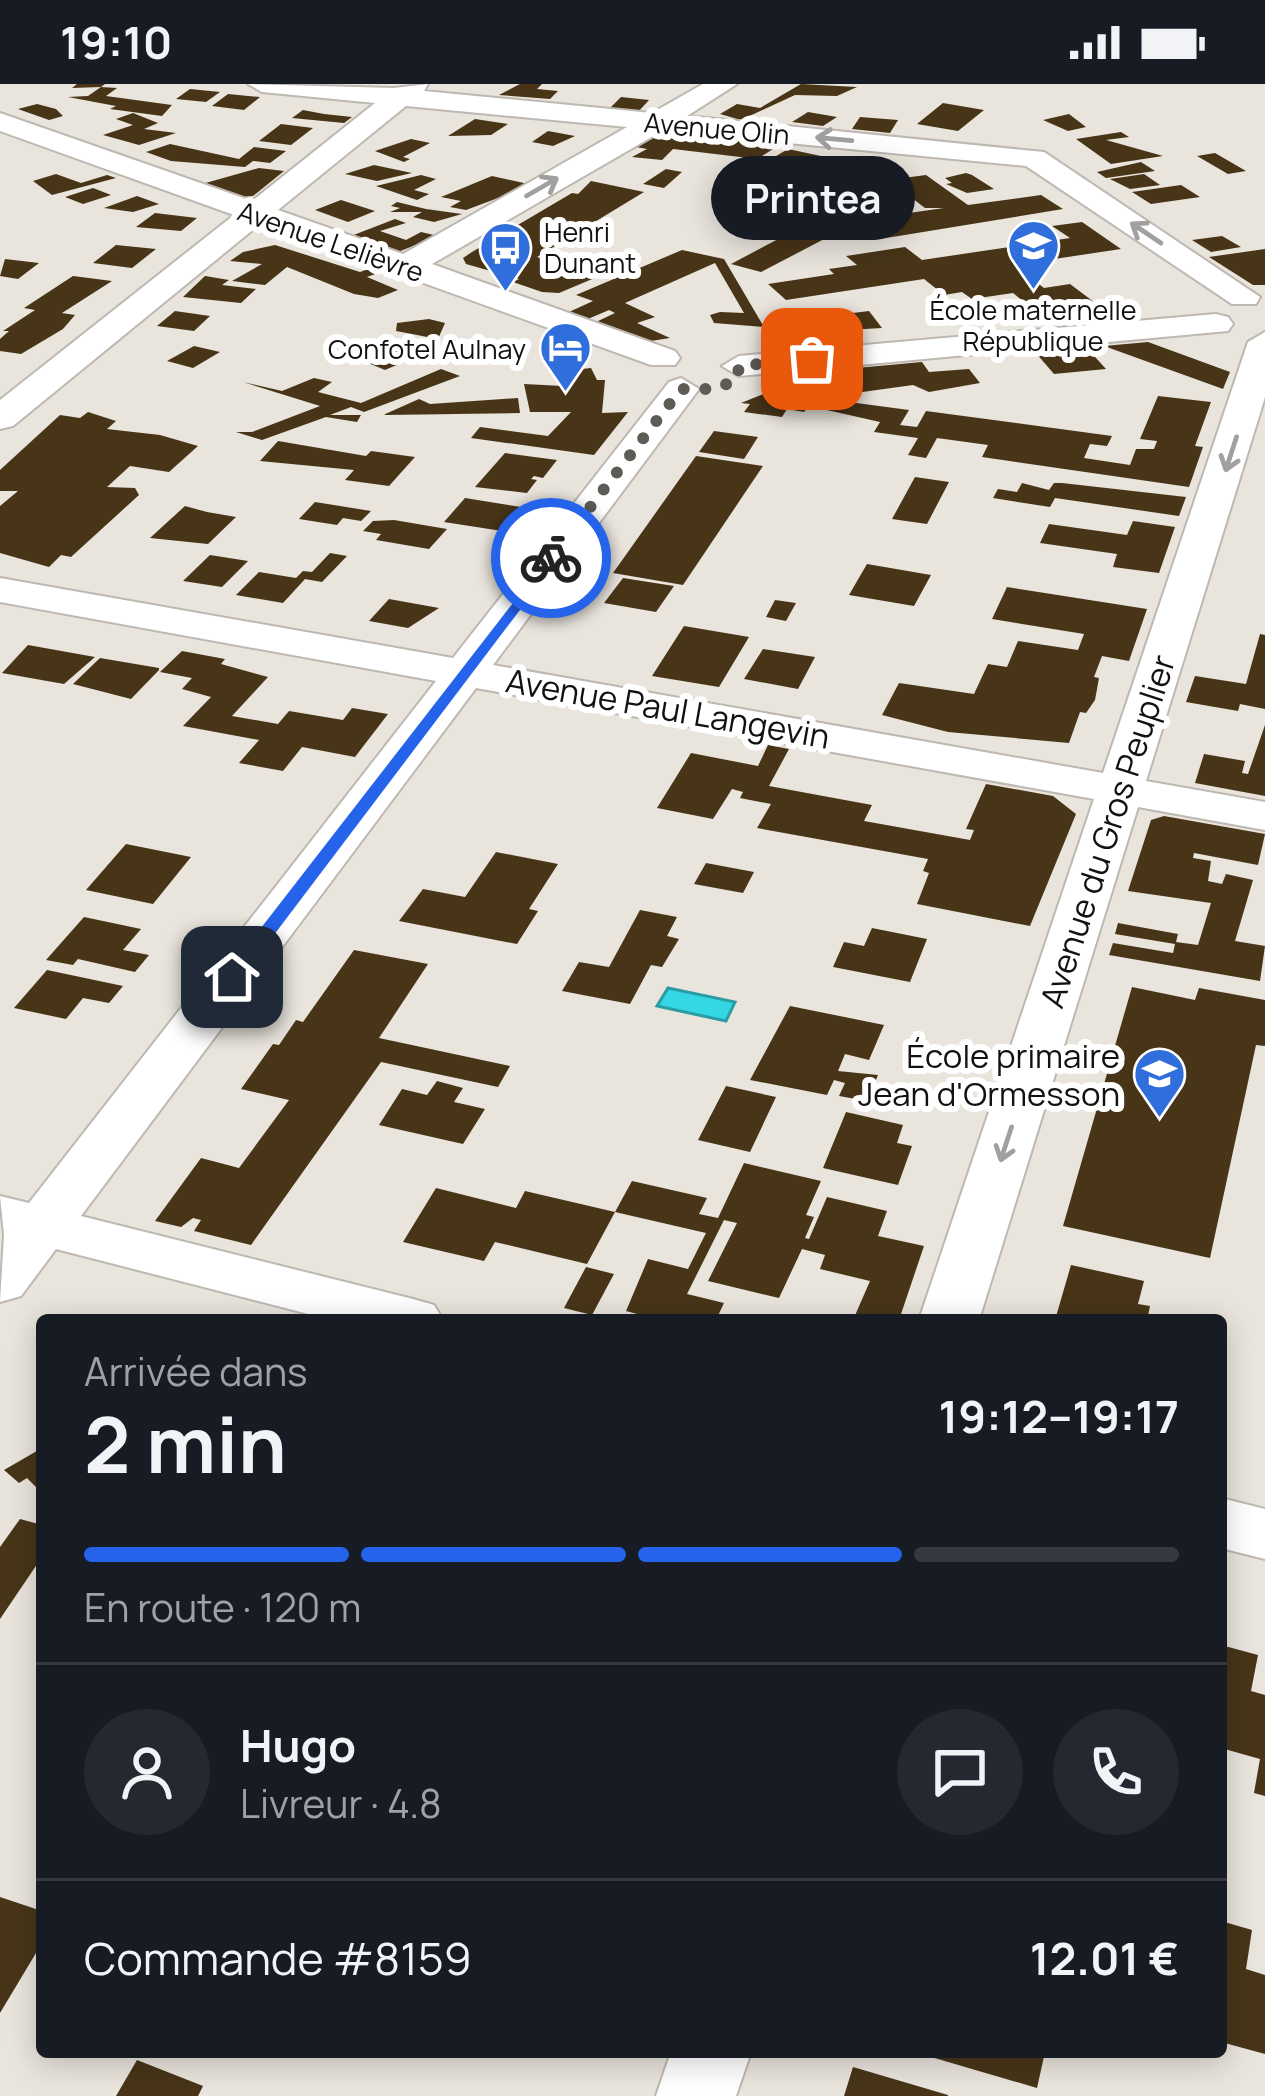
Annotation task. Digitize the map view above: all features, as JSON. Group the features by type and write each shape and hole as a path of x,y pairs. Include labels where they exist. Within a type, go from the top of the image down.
{"street":[{"name":"Avenue Olin","path":"262,84 408,91 656,122 1034,158 1254,296"},
{"path":"404,267 723,84"},
{"path":"0,418 408,91"},
{"name":"Avenue Lelièvre","path":"3,124 404,267 672,374 700,353 739,366 1216,323"},
{"path":"1254,296 1219,304 1212,316 1216,323 1265,342"},
{"name":"Avenue du Gros Peuplier","path":"951,1314 1265,342"},
{"path":"0,1282 21,1221 466,671 672,374"},
{"name":"Avenue Paul Langevin","path":"0,590 1265,816"},
{"path":"21,1221 389,1314"},
{"path":"1227,1524 1265,1534"},
{"path":"696,2096 709,2058"}],"water":[{"path":"668,988 735,1002 726,1021 657,1006"}],"building":[{"path":"77,84 105,84 72,88"},
{"path":"520,84 542,84 537,89 558,91 550,99 499,95"},
{"path":"801,84 857,87 837,96 795,95 741,120 720,114 737,104 760,108"},
{"path":"101,87 117,88 106,96 172,105 162,116 68,97 88,96"},
{"path":"190,89 220,92 206,102 176,99"},
{"path":"228,94 260,97 244,110 212,106"},
{"path":"621,97 649,100 639,111 610,108"},
{"path":"943,103 984,110 958,131 917,124"},
{"path":"37,104 63,116 49,120 18,109"},
{"path":"303,110 352,117 344,123 292,118"},
{"path":"808,112 837,117 823,126 792,122"},
{"path":"133,113 158,123 144,129 176,133 139,145 103,135 133,125 116,119"},
{"path":"1069,114 1086,127 1068,131 1043,120"},
{"path":"860,117 898,120 890,133 852,129"},
{"path":"475,119 508,124 491,135 448,136"},
{"path":"281,124 313,128 291,145 259,141"},
{"path":"670,130 748,138 740,143 773,149 757,159 673,149 662,160 632,157 647,149 631,146"},
{"path":"548,131 575,136 553,146 532,142"},
{"path":"1121,132 1129,137 1106,140 1163,156 1111,164 1076,139"},
{"path":"411,139 430,143 403,157 410,159 404,162 375,151"},
{"path":"170,144 239,159 254,147 286,151 270,163 253,161 245,167 171,161 146,152"},
{"path":"788,149 821,156 805,166 771,159"},
{"path":"1215,153 1246,171 1228,174 1197,156"},
{"path":"844,157 898,168 864,175 827,168"},
{"path":"1141,162 1155,171 1106,178 1097,172"},
{"path":"374,165 412,173 377,181 345,174"},
{"path":"259,168 284,171 253,196 239,197 202,184"},
{"path":"666,169 682,172 664,188 643,184"},
{"path":"966,173 994,189 967,193 946,184 952,183 945,178"},
{"path":"56,174 81,183 107,175 116,178 52,195 33,181"},
{"path":"1144,174 1160,185 1130,189 1110,179"},
{"path":"421,175 436,179 414,190 429,194 417,200 376,186"},
{"path":"926,175 968,205 1041,195 1063,209 874,240 830,236 761,272 731,264 782,237 772,234 822,208 839,223 944,208 925,208 888,180"},
{"path":"492,176 533,185 466,210 450,207 461,201 441,197"},
{"path":"591,181 644,192 537,257 597,277 559,293 542,292 513,282 519,279 466,264 463,258 472,252 572,193 578,194"},
{"path":"1181,185 1200,197 1151,204 1132,192"},
{"path":"93,188 111,195 83,204 65,197"},
{"path":"137,196 159,204 133,212 104,208"},
{"path":"341,200 375,211 348,222 315,210"},
{"path":"397,202 462,214 434,222 413,217 422,212 390,212 400,208 391,206"},
{"path":"155,213 197,218 181,231 136,227"},
{"path":"395,219 406,223 380,231 406,240 421,232 438,236 398,252 351,236"},
{"path":"1082,222 1121,249 1014,265 1044,288 1070,284 1106,311 1042,316 1013,293 972,299 962,292 944,295 924,279 786,300 768,284 834,274 829,269 857,265 846,256 905,247 922,260 1070,238 1052,226"},
{"path":"1222,236 1241,247 1211,252 1192,240"},
{"path":"116,245 156,249 132,268 93,263"},
{"path":"275,245 360,272 368,269 378,273 367,277 398,290 378,298 354,294 287,267 265,285 232,281 262,264 230,261 243,252"},
{"path":"1265,249 1265,285 1253,285 1209,257"},
{"path":"682,250 724,259 764,327 714,323 710,315 744,313 715,263 625,303 655,317 637,323 670,338 651,341 596,322 615,313 609,310 588,319 569,312 593,301 576,295"},
{"path":"5,259 39,263 18,279 0,276"},
{"path":"73,276 112,281 62,313 75,315 63,329 21,354 0,351 0,339 9,331 3,331 35,310 24,308"},
{"path":"205,276 229,280 222,285 256,289 241,303 183,297"},
{"path":"175,311 210,316 194,331 157,326"},
{"path":"869,311 882,328 796,333 788,321"},
{"path":"429,319 445,323 438,339 396,331 397,323"},
{"path":"1148,342 1230,372 1223,389 1104,346"},
{"path":"194,346 220,352 193,368 167,361"},
{"path":"393,347 402,351 384,358 399,364 385,370 361,360"},
{"path":"1086,347 1106,369 1054,374 1035,352"},
{"path":"922,362 929,372 969,369 980,383 929,392 913,385 819,398 909,410 900,425 917,427 926,411 1112,436 1107,446 1090,444 1084,458 1130,465 1136,449 1154,449 1157,441 1140,439 1158,396 1211,402 1195,446 1203,447 1189,487 982,457 988,445 937,438 926,458 908,455 918,438 874,432 880,422 809,406 804,412 787,409 782,417 744,412 750,404 741,403 768,392 780,375"},
{"path":"591,368 597,380 605,380 602,413 628,412 594,455 471,438 480,427 548,436 571,412 530,412 524,384 563,386 555,372"},
{"path":"441,369 460,376 364,412 351,407 330,415 361,415 357,422 326,417 262,440 236,432 252,432 320,406 243,382 282,391 314,378 332,382 318,392 361,403"},
{"path":"518,398 520,413 383,415 419,399 430,404"},
{"path":"88,412 116,421 107,429 160,435 198,446 169,472 130,466 107,487 135,488 139,495 71,557 61,555 49,567 0,553 0,506 18,491 0,491 0,470 60,415 80,418"},
{"path":"714,431 758,437 744,459 699,452"},
{"path":"278,441 366,456 371,451 415,457 389,486 345,480 354,470 260,461"},
{"path":"505,453 557,460 543,478 531,479 537,480 527,493 475,487"},
{"path":"696,456 763,466 683,585 613,573"},
{"path":"915,477 949,482 927,524 892,519"},
{"path":"1022,483 1049,490 1054,483 1062,483 1186,497 1179,516 1055,498 1050,507 993,498 998,489 1017,492"},
{"path":"465,498 521,507 502,531 444,522"},
{"path":"315,502 371,511 361,521 343,518 337,525 299,519"},
{"path":"185,506 236,517 208,544 150,538"},
{"path":"373,521 447,529 429,549 376,540 381,534 363,531"},
{"path":"1133,521 1175,527 1159,573 1113,567 1117,554 1040,543 1049,524 1127,535"},
{"path":"330,553 347,556 322,582 305,579 283,603 236,595 259,572 296,578 303,571 312,572"},
{"path":"210,555 248,561 222,587 183,581"},
{"path":"867,564 931,575 914,606 849,595"},
{"path":"623,578 674,586 656,612 604,603"},
{"path":"1007,587 1147,609 1129,661 1102,656 1094,677 1099,678 1095,700 1086,713 1080,712 1069,743 948,732 882,715 899,683 974,694 988,664 1007,667 1018,641 1078,650 1084,634 992,619"},
{"path":"389,599 439,608 408,628 369,621"},
{"path":"775,600 796,603 786,621 766,617"},
{"path":"684,626 749,637 719,687 652,676"},
{"path":"1260,634 1265,635 1265,709 1240,704 1238,711 1186,702 1195,676 1246,684"},
{"path":"28,645 95,657 64,684 2,673"},
{"path":"763,649 815,657 798,689 744,679"},
{"path":"182,651 225,659 221,664 268,677 232,716 278,724 289,711 343,720 352,708 388,714 355,757 302,747 283,771 239,763 259,740 183,726 211,697 182,689 192,678 160,672"},
{"path":"100,658 159,670 131,699 73,684"},
{"path":"1265,725 1265,796 1195,783 1204,754 1245,761 1242,773 1248,774"},
{"path":"768,745 789,749 769,786 872,805 864,821 970,840 974,830 966,829 986,784 1053,796 1076,814 1030,926 917,904 929,873 923,871 928,859 757,828 771,804 740,798 743,792 732,789 713,819 657,808 691,753 758,766"},
{"path":"1164,816 1265,834 1258,865 1194,853 1193,858 1211,861 1208,881 1222,884 1226,874 1253,880 1235,941 1265,946 1260,981 1109,955 1113,943 1173,953 1175,944 1115,934 1118,923 1178,934 1176,942 1198,945 1211,903 1128,891 1151,820"},
{"path":"126,844 191,857 153,904 86,890"},
{"path":"496,852 558,864 529,909 538,911 517,944 399,921 423,889 465,897"},
{"path":"706,863 754,872 743,893 694,884"},
{"path":"640,910 677,917 667,936 679,939 662,967 651,965 630,1004 562,991 579,962 609,967"},
{"path":"84,917 141,929 123,950 149,955 135,972 78,959 73,965 46,960"},
{"path":"872,928 927,939 910,982 833,967 844,942 864,946"},
{"path":"354,950 428,964 379,1038 510,1066 498,1087 381,1062 251,1245 194,1231 201,1220 193,1218 181,1227 155,1221 201,1158 239,1168 289,1100 241,1089 273,1044 279,1045 296,1020 303,1022"},
{"path":"47,970 123,986 109,1003 83,998 66,1019 14,1008"},
{"path":"1132,987 1195,1000 1199,988 1265,1000 1265,1046 1256,1045 1210,1258 1063,1226"},
{"path":"790,1006 884,1025 869,1060 845,1054 838,1071 878,1075 867,1101 839,1096 845,1083 834,1080 827,1095 750,1080"},
{"path":"437,1081 463,1088 454,1102 485,1109 463,1144 379,1125 402,1089 427,1095"},
{"path":"726,1086 776,1097 750,1152 698,1140"},
{"path":"846,1112 903,1125 897,1143 912,1146 898,1185 823,1168"},
{"path":"744,1163 821,1181 806,1215 814,1217 805,1238 809,1239 827,1197 887,1211 878,1236 924,1246 901,1314 856,1314 870,1281 820,1269 825,1255 802,1249 779,1298 708,1281 737,1223 724,1220 687,1294 724,1303 719,1314 626,1311 648,1259 688,1269 706,1233 615,1212 632,1181 707,1198 699,1214 718,1218"},
{"path":"436,1188 516,1208 525,1191 615,1212 587,1264 495,1242 484,1261 403,1242"},
{"path":"1071,1265 1144,1281 1138,1304 1150,1306 1148,1314 1057,1314"},
{"path":"586,1267 614,1274 593,1314 564,1308"},
{"path":"36,1451 36,1487 27,1478 19,1483 4,1470"},
{"path":"20,1519 36,1523 36,1566 0,1619 0,1547"},
{"path":"1227,1647 1258,1655 1251,1691 1265,1695 1265,1796 1254,1793 1260,1759 1227,1750"},
{"path":"0,1897 36,1909 36,1953 0,2013"},
{"path":"1227,1923 1252,1930 1246,1969 1265,1975 1265,2054 1227,2044"},
{"path":"934,2058 1044,2058 1037,2088"},
{"path":"137,2060 203,2086 198,2096 116,2096"},
{"path":"853,2067 948,2095 948,2096 844,2096"}],"way so far":[{"path":"551,558 681,389 728,385 737,380 739,366 812,359"}],"place":[{"name":"École maternelle République","path":"1033,292"},
{"name":"Henri Dunant","path":"505,293"},
{"name":"Printea","path":"812,359"},
{"name":"Confotel Aulnay","path":"565,394"},
{"name":"École primaire Jean d'Ormesson","path":"1159,1120"}],"route":[{"path":"232,977 551,558"}]}
